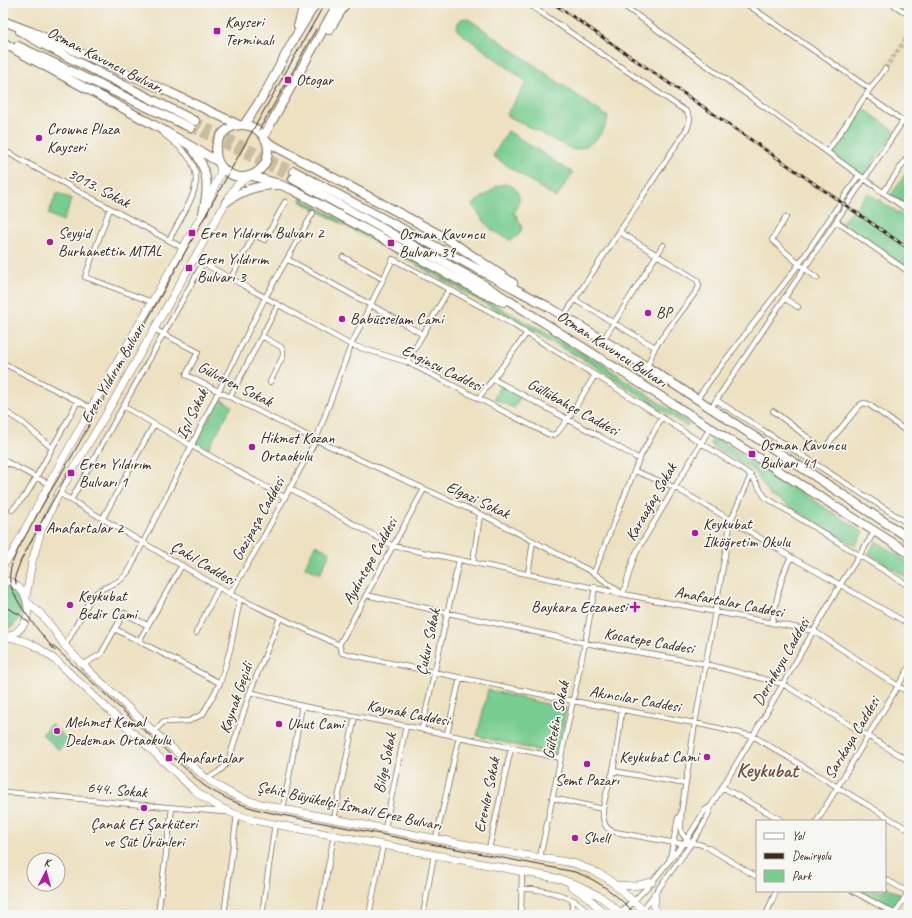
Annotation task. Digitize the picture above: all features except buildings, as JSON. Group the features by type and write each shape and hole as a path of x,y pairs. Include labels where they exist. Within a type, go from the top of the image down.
{"highway":[{"path":"294,39 302,12 307,3"},
{"path":"316,3 294,39 265,93 242,125 226,130 219,138 216,147 218,164 222,170 233,176 245,178 251,176 262,169 267,161 268,151 266,140 338,3"},
{"path":"310,54 326,35 346,3"},
{"path":"3,21 32,32 242,125 258,130 266,140 446,238 547,306"},
{"name":"Osman Kavuncu Bulvarı","path":"3,21 44,45 193,124 3,38"},
{"path":"3,42 189,144 218,164"},
{"path":"189,144 197,156 206,176 207,190 203,213"},
{"name":"Osman Kavuncu Bulvarı","path":"909,538 697,399 564,316 293,175 481,283 909,553"},
{"path":"251,176 285,186 483,293 538,319"},
{"path":"226,202 253,188 285,186"}],"main road":[{"name":"Eren Yıldırım Bulvarı","path":"3,565 13,552 91,408 203,213 220,174 218,164"},
{"name":"Eren Yıldırım Bulvarı","path":"5,637 15,633 23,626 28,615 26,599 32,562 42,531 59,493 105,416 226,202 236,186 241,181 251,176"},
{"name":"Şehit Büyükelçi İsmail Erez Bulvarı","path":"3,580 16,585 26,599 54,630 65,646 154,732 206,778 236,796 283,810 573,863 607,878 649,915"},
{"name":"Şehit Büyükelçi İsmail Erez Bulvarı","path":"5,637 26,641 43,650 194,790 212,804 229,812 253,820 561,879 580,886 601,897 621,914"},
{"path":"561,879 589,898 605,915"},
{"path":"614,884 634,886 652,882"},
{"path":"655,894 655,915"}],"street":[{"path":"527,3 687,112 690,122 620,232 564,316"},
{"path":"622,3 909,211"},
{"path":"745,3 870,90"},
{"path":"891,3 909,15"},
{"path":"825,150 826,152 885,69"},
{"path":"866,95 909,124"},
{"path":"697,399 903,121"},
{"path":"154,125 188,156 193,164 196,174 196,186 192,197 169,240"},
{"name":"3013. Sokak","path":"3,150 183,248"},
{"path":"883,192 909,155"},
{"path":"710,408 836,221 862,177"},
{"path":"231,278 254,235 265,240 285,202"},
{"path":"110,208 85,277 152,302"},
{"name":"Işıl Sokak","path":"65,646 92,596 99,590 119,582 130,569 265,298 313,213"},
{"path":"786,217 772,240 798,264 817,278"},
{"path":"836,221 909,272"},
{"path":"620,232 697,280 699,285 698,289 655,347 647,367"},
{"path":"603,340 662,245"},
{"path":"343,257 383,279"},
{"name":"Enginsu Caddesi","path":"194,258 351,345 407,362 548,434 557,434 568,419"},
{"path":"287,259 422,334"},
{"name":"Gazipaşa Caddesi","path":"230,594 264,536 316,440 351,345 393,259 448,289"},
{"path":"70,500 203,263"},
{"path":"407,362 448,289 527,333 701,442 751,475 765,497 909,586"},
{"path":"784,298 798,307"},
{"path":"575,300 655,347"},
{"path":"230,397 278,305"},
{"name":"Gülveren Sokak","path":"154,329 198,352 186,375 316,440"},
{"path":"478,399 527,333"},
{"path":"262,336 281,346 283,350 283,356 270,382"},
{"path":"3,363 91,408"},
{"path":"3,370 8,366"},
{"path":"568,419 595,375"},
{"name":"Güllübahçe Caddesi","path":"493,378 640,459"},
{"path":"716,400 909,524"},
{"path":"12,510 24,498 32,485 78,401"},
{"path":"773,411 819,446 827,445 860,405 864,403 868,404 909,433"},
{"path":"123,406 284,498"},
{"path":"3,410 23,423 52,448"},
{"path":"594,573 640,459 662,417"},
{"path":"102,518 154,424"},
{"name":"Karaağaç Sokak","path":"622,594 637,551 710,428"},
{"name":"Elgazi Sokak","path":"316,440 480,515 533,541 594,573 622,594"},
{"path":"3,469 5,461 49,484"},
{"path":"635,471 674,487 909,624"},
{"path":"692,843 683,837 681,832 681,814 695,723 731,520 751,475"},
{"name":"Anafartalar Caddesi","path":"290,488 393,546 622,594 814,631 909,694"},
{"name":"Aydıntepe Caddesi","path":"339,645 424,489"},
{"name":"Çakıl Caddesi","path":"59,493 230,594 339,645"},
{"path":"473,562 480,515"},
{"name":"Derinkuyu Caddesi","path":"634,901 669,862 687,839 705,810 710,806 753,736 840,585 875,531"},
{"path":"528,574 533,541"},
{"path":"772,623 780,581 791,556"},
{"name":"Çukur Sokak","path":"422,729 459,560"},
{"path":"139,641 182,565"},
{"path":"196,633 219,587"},
{"name":"Gültekin Sokak","path":"540,857 585,643 595,588"},
{"name":"Kocatepe Caddesi","path":"366,596 585,643 706,664 783,684 909,761"},
{"path":"154,732 163,722 190,721 203,714 220,683 230,650 240,599"},
{"path":"83,665 102,654 124,613 147,625"},
{"name":"Kaynak Geçidi","path":"206,778 218,772 228,762 250,692 280,618"},
{"path":"115,628 220,683"},
{"name":"Akıncılar Caddesi","path":"339,645 342,653 573,701 695,723 753,736 909,830"},
{"name":"Sarıkaya Caddesi","path":"818,820 909,668"},
{"path":"447,734 460,678"},
{"name":"Kaynak Caddesi","path":"250,692 302,706 561,758"},
{"path":"283,810 302,706"},
{"path":"622,710 613,771 603,809 606,827 615,832 683,844 699,844 707,847 756,876"},
{"path":"334,819 355,716"},
{"name":"Bilge Sokak","path":"385,828 406,726"},
{"path":"436,839 458,737"},
{"name":"Erenler Sokak","path":"488,848 510,748"},
{"path":"613,771 686,784"},
{"path":"722,787 781,820"},
{"name":"644. Sokak","path":"3,792 229,812"},
{"path":"552,798 603,809"},
{"name":"Derinkuyu Caddesi","path":"642,909 655,894 692,843 710,812 710,806"},
{"path":"158,915 172,808"},
{"path":"669,862 678,818 681,814"},
{"path":"224,915 237,815"},
{"path":"262,915 275,823"},
{"path":"319,915 334,835"},
{"path":"369,915 383,845"},
{"path":"434,855 423,914 441,915"},
{"path":"521,915 522,872"},
{"path":"855,892 895,915 909,892 886,880"},
{"path":"521,889 536,889 565,897 574,901 585,909 588,915"},
{"path":"766,915 776,892"},
{"path":"570,915 574,901"},
{"path":"621,914 634,901"},
{"path":"636,915 642,909"}],"green space":[{"path":"465,18 470,20 608,117 604,129 600,135 586,146 573,150 506,115 527,82 458,31 458,22"},
{"path":"864,109 895,131 864,176 832,155"},
{"path":"508,131 573,173 556,198 493,156"},
{"path":"909,169 909,207 891,195"},
{"path":"505,184 510,185 517,191 519,199 517,208 514,212 522,226 518,235 510,240 492,230 472,205 497,186"},
{"path":"57,193 72,199 63,221 48,214"},
{"path":"868,193 909,220 909,270 842,222"},
{"path":"301,198 602,364 688,422 688,425 686,426 595,366 300,201"},
{"path":"500,385 521,395 514,408 494,399"},
{"path":"220,399 232,406 206,452 194,445"},
{"path":"714,437 863,532 855,546 770,495 754,471 712,446 711,441"},
{"path":"876,541 909,562 909,579 869,554"},
{"path":"315,545 330,552 320,574 305,567"},
{"path":"3,587 11,591 16,596 20,602 21,609 20,616 16,622 11,627 3,631"},
{"path":"488,690 567,709 556,755 477,736"},
{"path":"51,724 68,740 59,750 42,734"},
{"path":"886,887 901,895 892,910 861,892 886,892"}],"tunnel":[{"path":"885,69 908,36"},
{"path":"195,121 294,171"},
{"path":"191,128 293,179"}],"tram line":[{"path":"55,651 29,618 13,591 10,577 11,568 15,557 325,3"},
{"path":"259,130 316,29"},
{"path":"16,584 15,576 21,560 69,471"},
{"path":"3,606 19,614 29,623"},
{"path":"52,645 202,784 232,801 275,814 575,872 601,885 615,895 637,915"}],"railway":[{"path":"553,3 909,249"}],"place":[{"name":"Kayseri Terminalı","path":"217,31"},
{"name":"Otogar","path":"288,80"},
{"name":"Crowne Plaza Kayseri","path":"39,138"},
{"name":"Eren Yıldırım Bulvarı 2","path":"192,233"},
{"name":"Seyyid Burhanettin MTAL","path":"50,242"},
{"name":"Osman Kavuncu Bulvarı 39","path":"391,243"},
{"name":"Eren Yıldırım Bulvarı 3","path":"189,268"},
{"name":"BP","path":"648,313"},
{"name":"Babüsselam Cami","path":"342,319"},
{"name":"Hikmet Kozan Ortaokulu","path":"252,447"},
{"name":"Osman Kavuncu Bulvarı 41","path":"752,454"},
{"name":"Eren Yıldırım Bulvarı 1","path":"71,473"},
{"name":"Anafartalar 2","path":"38,528"},
{"name":"Keykubat İlköğretim Okulu","path":"695,533"},
{"name":"Keykubat Bedir Cami","path":"70,605"},
{"name":"Baykara Eczanesi","path":"635,607"},
{"name":"Uhut Cami","path":"279,724"},
{"name":"Mehmet Kemal Dedeman Ortaokulu","path":"57,731"},
{"name":"Keykubat Cami","path":"707,757"},
{"name":"Anafartalar","path":"169,758"},
{"name":"Semt Pazarı","path":"587,764"},
{"name":"Çanak Et Şarküteri ve Süt Ürünleri","path":"144,808"},
{"name":"Shell","path":"575,838"}],"district":[{"name":"Keykubat","path":"767,770"}]}
